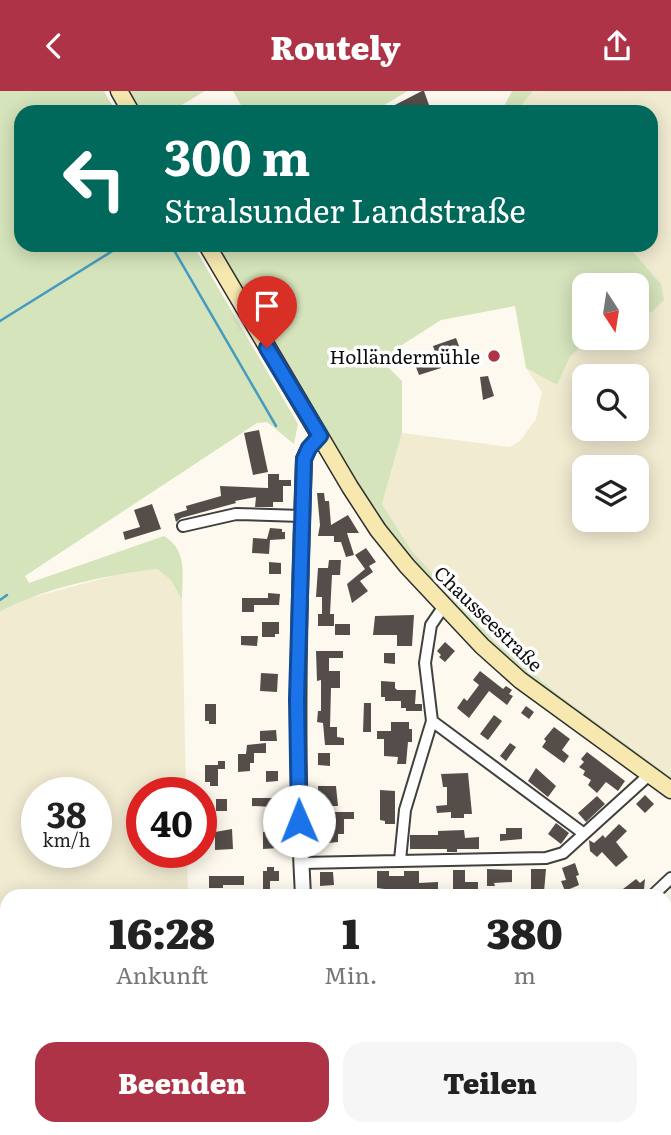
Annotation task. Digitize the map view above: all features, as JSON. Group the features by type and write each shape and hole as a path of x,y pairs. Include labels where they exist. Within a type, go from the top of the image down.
{"main road":[{"name":"Chausseestraße","path":"211,252 378,530 407,566 520,680 671,790"}],"street":[{"path":"303,889 297,699 304,459 309,448 320,436"},
{"path":"183,526 236,514 302,516"},
{"path":"400,860 405,810 432,721 425,663 431,625 444,606"},
{"path":"432,721 583,833"},
{"path":"301,863 545,858 563,853 649,775"}],"shaded area":[{"path":"533,91 671,91 671,777 555,692 495,642 411,550 382,504 402,433 510,447 520,441 536,419 542,392 526,368 557,385 570,357 577,350 649,350 649,313 652,312 661,284 633,252 658,252 658,105 522,105"},
{"path":"157,569 171,580 182,600 186,777 126,777 126,868 187,868 188,889 0,889 0,612 22,600 127,572"}],"green space":[{"path":"0,91 104,91 112,105 14,105 14,252 197,252 298,424 294,444 267,422 257,423 25,576 29,583 164,536 172,542 180,556 183,572 182,600 171,580 157,569 76,584 35,596 0,612"},
{"path":"124,91 205,91 182,105 132,105"},
{"path":"233,91 408,91 384,105 241,105"},
{"path":"512,91 533,91 522,105 505,105"},
{"path":"216,252 633,252 661,284 664,300 649,313 649,273 572,273 572,350 577,350 570,357 557,385 526,368 515,306 441,320 380,359 402,381 402,433 382,504 411,550 495,642 555,692 671,777 671,785 524,675 448,604 383,527"}],"building":[{"path":"424,91 429,105 395,105"},
{"path":"456,338 459,346 436,354 441,368 419,375 413,359 435,352 433,346"},
{"name":"Holländermühle","path":"494,349 499,351 499,361 494,363 489,361 487,356 489,351"},
{"path":"488,376 494,396 483,400 480,377"},
{"path":"259,430 268,472 253,475 244,433"},
{"path":"268,474 279,474 279,480 291,480 291,486 283,486 283,502 273,502 273,507 255,507 256,497 235,501 236,503 181,518 176,522 174,514 187,510 186,506 221,496 220,486 268,488"},
{"path":"317,493 324,493 325,501 329,501 331,525 348,515 359,533 347,533 354,555 346,557 341,542 334,542 334,536 318,536 320,525"},
{"path":"152,504 161,529 125,540 123,532 140,527 134,510"},
{"path":"270,528 282,529 285,539 270,540 269,554 252,553 253,538 267,539"},
{"path":"366,548 376,562 369,566 373,572 360,581 368,591 352,603 347,584 365,569 355,555"},
{"path":"329,560 341,560 340,575 332,575 330,614 334,614 334,626 318,626 318,614 322,614 322,597 316,597 318,568 328,568"},
{"path":"269,562 281,563 281,574 269,574"},
{"path":"268,593 280,594 279,605 254,605 254,612 242,612 242,598 268,598"},
{"path":"414,615 412,646 397,646 397,635 373,635 375,616"},
{"path":"262,622 279,622 279,634 275,634 275,637 262,637"},
{"path":"335,624 350,624 350,635 335,635"},
{"path":"241,636 258,636 257,646 241,645"},
{"path":"445,642 455,651 445,662 437,651"},
{"path":"316,651 343,651 343,658 329,658 329,671 340,671 340,688 331,688 330,727 337,727 337,737 344,738 344,745 325,745 323,723 317,722 318,711 321,711 321,680 317,681"},
{"path":"384,653 395,653 395,664 384,663"},
{"path":"480,671 503,689 506,686 512,690 509,694 513,696 507,705 489,691 469,718 457,708 464,698 467,701 479,685 473,680"},
{"path":"261,673 278,674 277,692 260,691"},
{"path":"381,681 395,682 397,690 416,690 415,704 422,704 422,711 406,711 406,708 401,708 401,701 385,701 385,697 381,697"},
{"path":"364,703 371,703 371,732 363,732"},
{"path":"205,704 216,704 216,724 205,721"},
{"path":"526,706 534,712 529,719 521,713"},
{"path":"494,715 502,721 488,740 480,734"},
{"path":"391,722 409,722 409,729 412,729 412,742 408,742 406,764 397,764 398,757 384,756 384,739 377,739 377,731 391,731"},
{"path":"554,727 570,739 562,750 569,756 564,763 542,747 546,741 544,739"},
{"path":"276,730 277,741 260,741 260,731"},
{"path":"266,743 266,753 254,753 254,763 250,763 250,771 238,772 238,754 246,754 247,745"},
{"path":"510,743 516,747 506,761 500,756"},
{"path":"587,752 625,781 618,791 606,782 597,793 588,785 591,780 583,775 585,771 579,767"},
{"path":"318,753 330,753 330,766 318,765"},
{"path":"218,761 225,761 225,769 218,769 217,786 217,777 205,777 205,765 218,765"},
{"path":"536,768 556,786 548,797 528,781"},
{"path":"266,771 278,771 278,781 266,782"},
{"path":"468,773 472,814 464,814 464,818 451,818 451,812 437,813 436,806 447,805 447,787 443,787 441,774"},
{"path":"318,786 336,786 338,806 318,806"},
{"path":"380,790 395,791 395,824 385,824 385,821 380,820"},
{"path":"645,795 654,804 645,813 636,804"},
{"path":"597,796 605,804 586,822 578,813"},
{"path":"252,798 275,798 275,807 252,806"},
{"path":"217,799 227,799 227,811 217,811"},
{"path":"334,812 354,812 354,819 344,819 344,834 338,834 338,842 319,844 318,822 334,821"},
{"path":"556,823 569,833 561,844 548,834"},
{"path":"619,824 627,831 616,842 628,857 616,867 602,852 597,857 590,851 589,840 594,843 603,835 605,838"},
{"path":"506,828 522,828 522,839 500,841 500,834 506,834"},
{"path":"232,829 233,849 217,850 217,832"},
{"path":"464,830 465,838 479,837 479,849 447,852 447,849 410,849 410,835 438,835 438,831"},
{"path":"273,831 273,835 279,835 279,848 263,849 263,832"},
{"path":"575,863 579,885 564,889 561,881 566,880 562,868"},
{"path":"267,867 274,867 274,871 279,871 279,881 270,881 270,889 263,889 263,871 267,871"},
{"path":"487,869 512,870 512,882 487,886"},
{"path":"531,869 546,869 544,889 531,889"},
{"path":"453,870 465,870 465,882 478,882 478,889 453,889"},
{"path":"377,871 389,871 389,876 404,876 404,871 419,871 419,883 438,882 438,889 377,888"},
{"path":"320,872 333,872 334,885 320,886"},
{"path":"209,876 244,876 244,885 209,888"},
{"path":"636,879 640,883 645,879 644,889 623,889"}],"waterway":[{"path":"0,321 111,252"},
{"path":"175,252 276,426"},
{"path":"0,600 7,595"}],"place":[{"name":"Holländermühle","path":"494,356"}],"route":[{"path":"267,348 320,436 309,448 304,459 297,699 299,821"}]}
